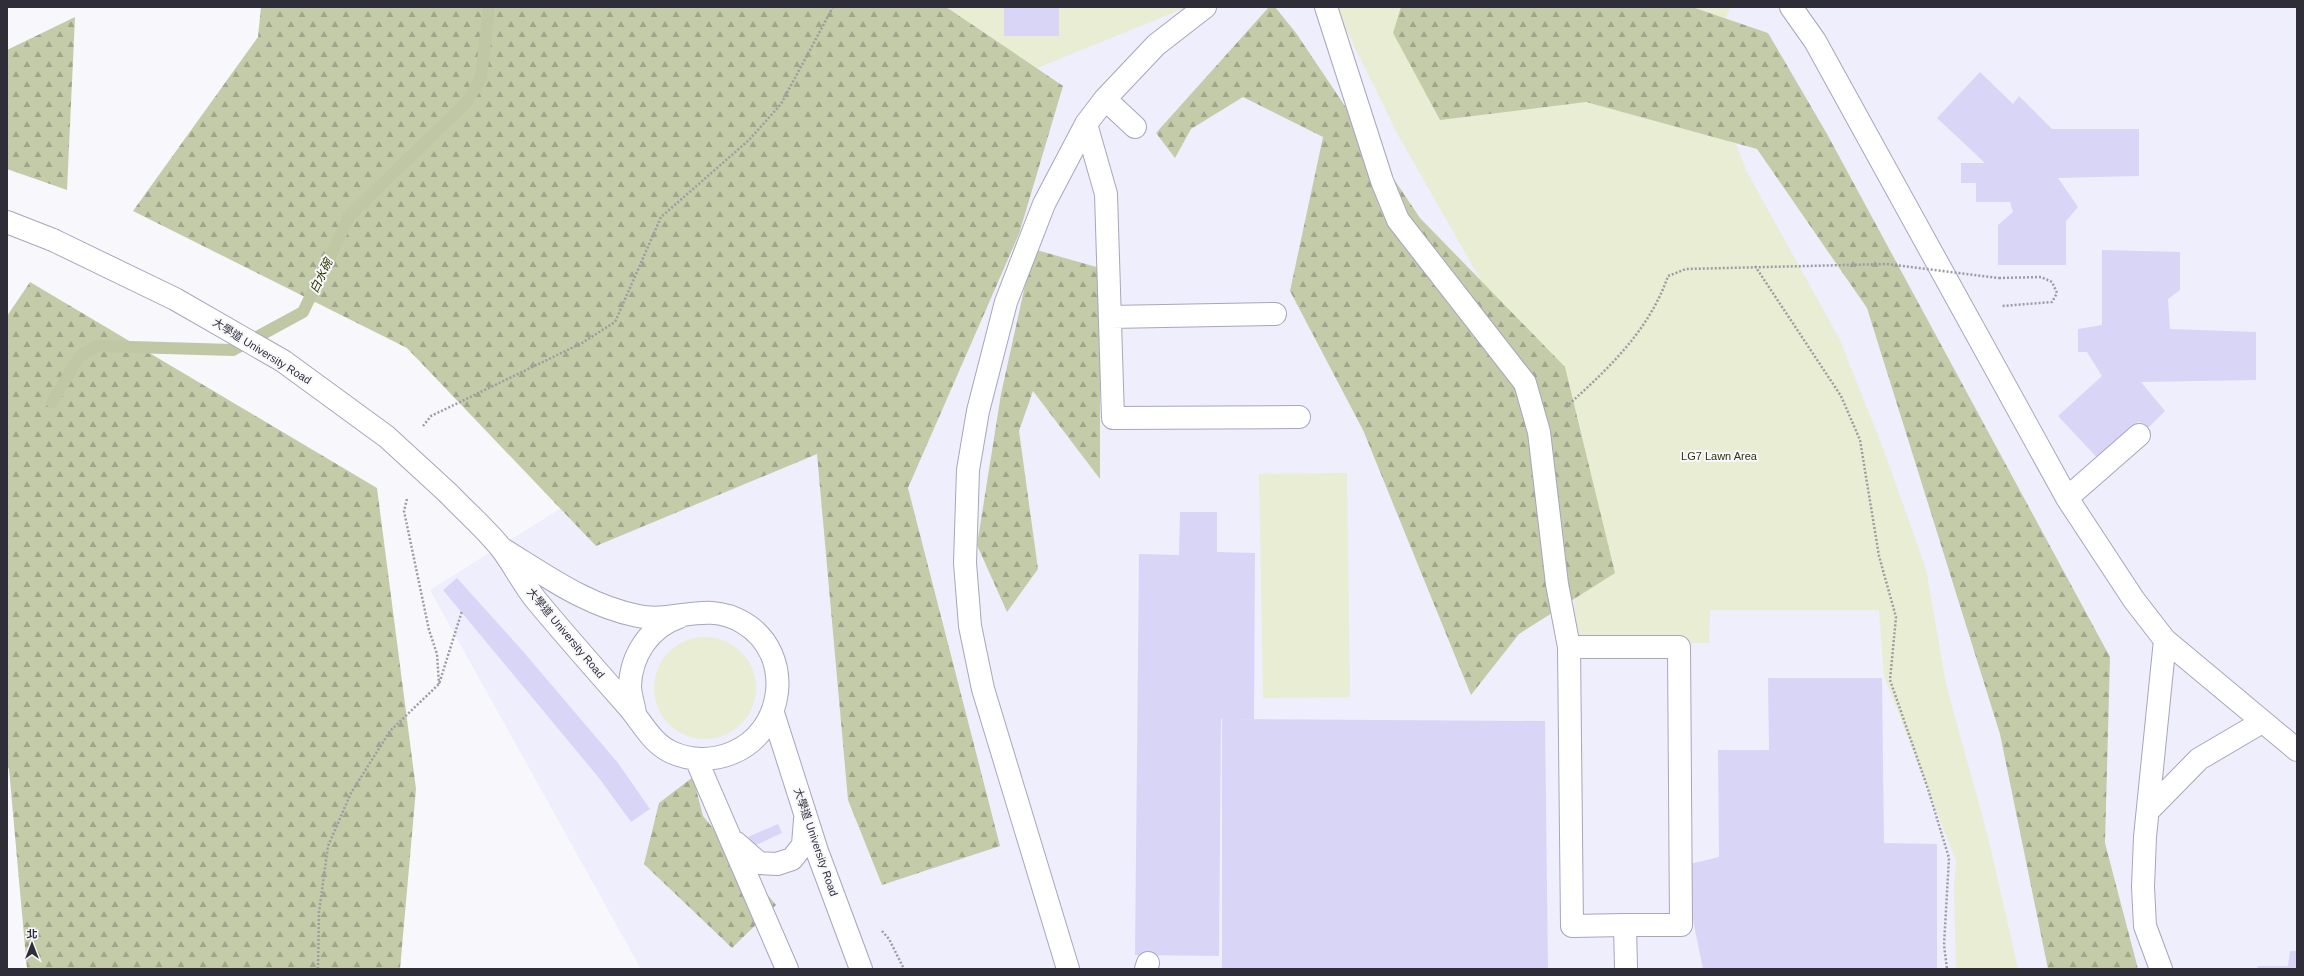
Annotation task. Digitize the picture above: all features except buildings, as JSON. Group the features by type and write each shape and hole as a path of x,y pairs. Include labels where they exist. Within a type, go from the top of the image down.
{"street":[{"path":"1068,969 983,689 970,626 965,563 968,470 978,411 1006,302 1044,204 1086,124 1105,99 1156,44 1205,7"},
{"path":"1326,7 1382,181 1398,220 1525,384 1539,432 1557,584 1569,647 1572,926 1681,925 1679,647 1569,647"},
{"path":"1791,7 1815,41 2067,498 2134,600 2165,640 2297,750"},
{"path":"1105,99 1135,128"},
{"path":"1086,124 1106,194 1114,418 1299,417"},
{"name":"大學道 University Road","path":"7,222 53,240 175,299 283,362 387,437 449,494 501,548 534,598 635,714 650,736 671,752 696,759 720,758 743,749 761,734 773,713 779,689 776,663 764,640 744,623 721,613 695,612 667,616 640,617 605,607 576,595 501,548"},
{"path":"1110,317 1275,314"},
{"path":"2067,498 2139,435"},
{"name":"大學道 University Road","path":"635,714 630,688 634,660 648,637 658,628 669,620 695,612"},
{"path":"2161,969 2145,926 2145,837 2165,640"},
{"name":"大學道 University Road","path":"773,713 805,815 861,969"},
{"path":"2148,811 2199,759 2262,722"},
{"path":"696,759 787,969"},
{"path":"731,838 759,862 777,864 792,859 803,845 805,815"},
{"path":"1625,925 1626,969"}],"path":[{"path":"423,424 431,416 582,343 615,322 661,217 698,183 749,140 781,104 833,7"},
{"path":"1539,432 1609,368 1639,334 1661,295 1668,276 1686,269 1755,266 1887,264 1999,278 2041,277 2052,282 2057,293 2052,302 2002,306"},
{"path":"1755,266 1841,396 1860,440 1879,556 1896,617 1890,680 1928,789 1949,858 1944,945 1947,969"},
{"path":"404,511 429,630 437,654 439,684"},
{"path":"318,969 319,912 328,846 351,792 390,731 439,684 462,611"}],"shaded area":[{"path":"871,7 2297,7 2297,969 641,969 430,590 571,502"}],"green space":[{"path":"261,7 946,7 1063,86 1019,234 908,488 1000,846 882,885 848,800 817,454 596,546 407,348 133,211 258,37"},
{"path":"949,7 1187,7 981,91"},
{"path":"1269,7 1275,7 1296,33 1420,218 1565,367 1615,573 1519,634 1471,695 1363,430 1290,291 1323,137 1243,97 1191,129 1175,158 1156,133"},
{"name":"LG7 Lawn Area","path":"1335,7 1731,7 1703,64 1747,172 1840,340 1883,448 1926,569 1946,684 1988,837 2018,969 1956,969 1954,888 1956,861 1884,676 1879,610 1710,610 1709,643 1575,643 1574,552 1495,305 1398,135"},
{"path":"1401,7 1692,7 1768,33 1827,134 2110,657 2105,843 2138,969 2048,969 2000,734 1867,308 1757,149 1586,102 1440,120 1393,33"},
{"path":"75,17 67,190 7,169 7,50"},
{"path":"1033,249 1100,268 1100,479 1033,391 1019,431 1038,569 1007,612 977,545 1001,394"},
{"path":"30,282 377,488 416,789 400,969 27,969 9,769 7,766 7,316"},
{"path":"1347,473 1350,697 1263,698 1259,474"},
{"path":"705,637 724,641 741,652 752,669 756,688 752,707 741,724 724,735 705,739 686,735 669,724 658,707 654,688 658,669 669,652 686,641"},
{"path":"693,777 703,816 776,905 732,948 644,864 659,803"}],"waterway":[{"name":"白水碗","path":"52,402 80,356 97,346 233,350 303,312 350,215 466,103 481,78 489,7"}]}
